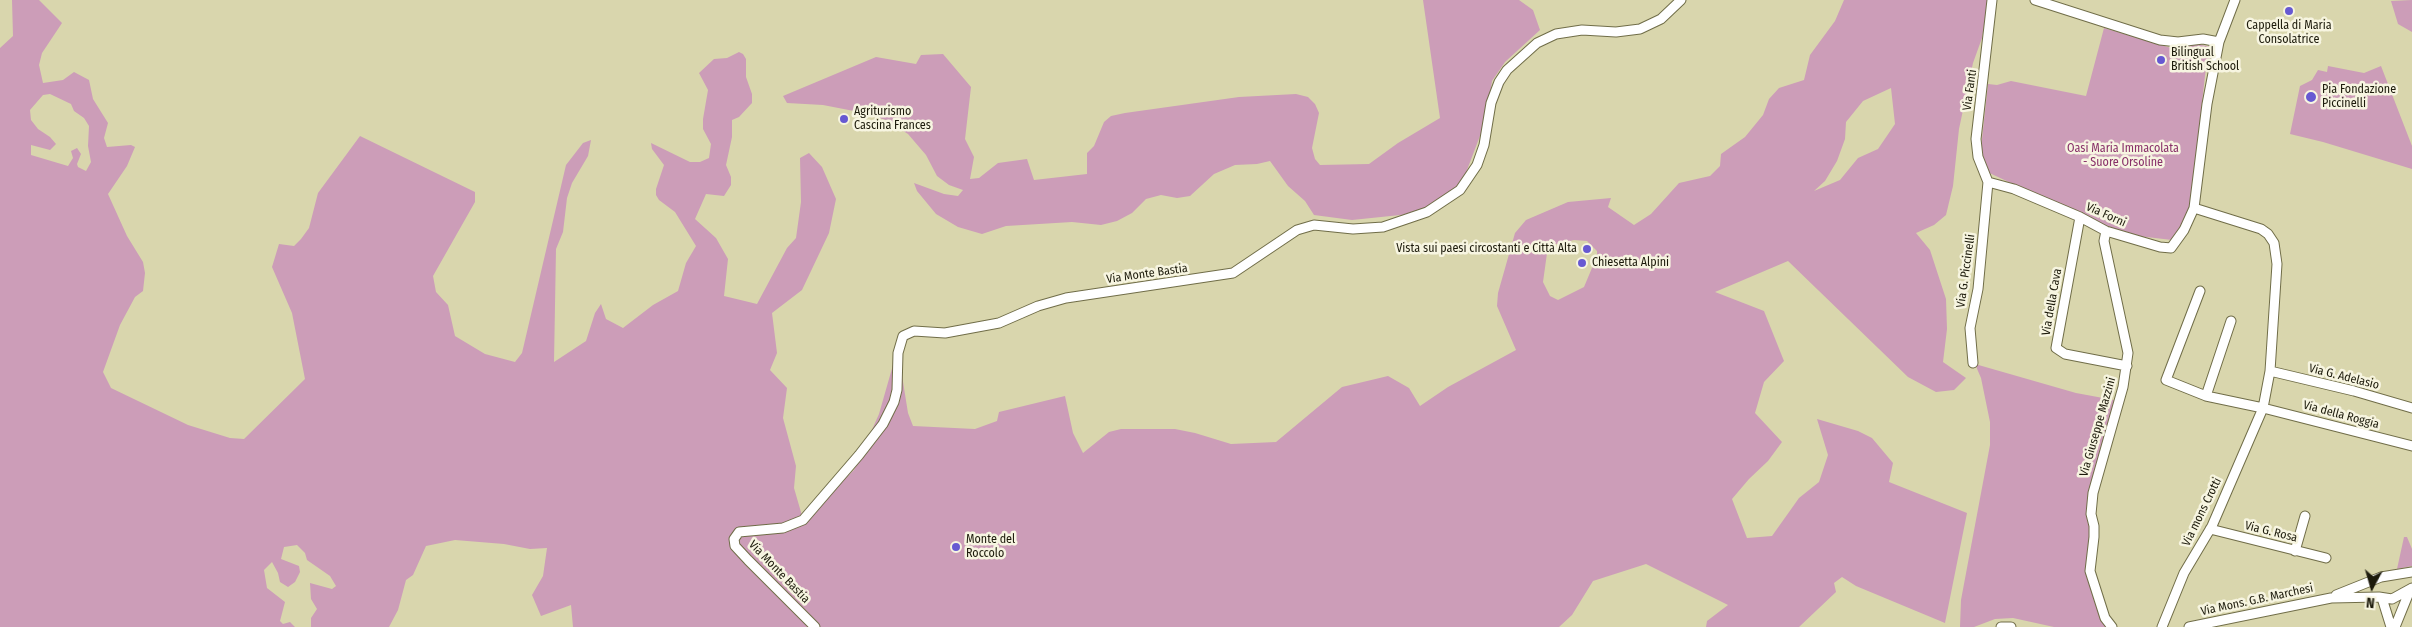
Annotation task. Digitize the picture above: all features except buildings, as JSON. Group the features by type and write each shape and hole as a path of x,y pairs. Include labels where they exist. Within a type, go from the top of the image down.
{"street":[{"name":"Via Monte Bastia","path":"815,627 748,560 736,546 734,539 740,532 784,528 803,520 859,455 883,424 894,402 897,390 898,353 904,336 914,331 945,333 983,326 1066,298 1233,273 1297,230 1314,224 1353,229 1383,227 1428,212 1460,190 1477,165 1484,145 1490,103 1499,82 1507,70 1537,43 1556,34 1573,31 1616,32 1640,29 1661,19 1681,0"},
{"name":"Via Fanti","path":"1988,182 1978,157 1976,139 1992,0"},
{"path":"2035,0 2160,40 2178,42 2203,39 2218,42"},
{"path":"2194,208 2207,104 2218,42 2235,0"},
{"name":"Via Forni","path":"1988,182 2014,189 2080,217 2106,231 2160,247 2171,248 2184,230 2194,208"},
{"name":"Via G. Piccinelli","path":"1973,364 1970,328 1978,289 1988,182"},
{"name":"Via mons Crotti","path":"2162,627 2184,572 2210,529 2263,408 2270,371 2277,264 2274,243 2268,234 2261,229 2194,208"},
{"name":"Via della Cava","path":"2080,217 2056,348 2065,354 2127,366"},
{"name":"Via Giuseppe Mazzini","path":"2106,231 2104,241 2126,340 2127,366 2118,407 2096,480 2091,514 2094,526 2090,571 2105,618 2112,627"},
{"name":"Via della Roggia","path":"2200,291 2166,380 2206,396 2263,408 2412,446"},
{"path":"2206,396 2231,321"},
{"name":"Via G. Adelasio","path":"2270,371 2354,391 2412,408"},
{"path":"2295,551 2305,516"},
{"name":"Via G. Rosa","path":"2210,529 2326,558"},
{"name":"Via Mons. G.B. Marchesi","path":"2189,627 2331,598 2381,578 2412,572"},
{"path":"2393,627 2403,596 2402,583 2394,576"},
{"path":"2376,581 2375,587 2393,627"},
{"path":"2403,596 2411,589"},
{"name":"Via Mons. G.B. Marchesi","path":"2331,598 2392,599 2403,596"},
{"path":"2001,627 2011,627"}],"green space":[{"path":"12,0 39,0 62,23 42,53 39,65 43,83 63,80 74,72 89,80 93,99 108,123 104,138 107,147 131,145 135,147 127,166 108,194 127,236 143,262 145,273 143,291 135,297 120,325 103,372 111,388 188,425 230,438 244,439 305,379 292,313 272,267 279,244 294,246 301,239 309,228 318,193 360,136 475,192 475,202 433,276 436,292 448,305 455,336 485,354 515,362 522,353 566,165 583,143 591,140 588,156 572,183 567,198 563,232 556,249 554,362 586,341 595,313 601,304 606,319 623,328 653,305 678,291 686,263 696,246 675,212 659,200 656,195 656,189 664,165 652,149 651,143 690,162 700,162 709,158 711,144 703,129 708,90 699,73 714,59 727,58 739,52 743,54 746,59 746,77 752,94 752,103 739,117 732,120 732,137 726,165 731,177 731,185 724,196 706,194 695,219 716,238 728,259 724,296 757,304 787,248 796,238 801,202 800,158 809,153 822,167 836,199 829,233 802,290 772,313 777,353 770,370 787,388 783,418 796,466 794,488 803,519 854,470 879,414 895,358 900,363 908,413 913,426 975,429 997,421 999,412 1065,396 1073,433 1083,453 1109,432 1121,429 1175,429 1231,444 1276,442 1342,387 1388,376 1409,388 1420,406 1448,387 1516,350 1497,306 1498,293 1515,233 1526,220 1568,202 1611,198 1608,207 1634,225 1651,214 1679,183 1710,176 1720,166 1721,154 1745,137 1763,115 1769,99 1779,88 1804,80 1810,55 1835,21 1844,0 1988,0 1982,38 1973,63 1959,129 1953,186 1946,215 1934,225 1916,233 1930,250 1946,299 1947,329 1943,362 1966,378 1954,390 1936,392 1908,377 1788,261 1715,292 1764,311 1784,361 1764,382 1755,413 1782,442 1768,461 1732,499 1747,538 1772,536 1799,498 1819,482 1828,455 1817,419 1858,431 1872,438 1893,463 1889,482 1967,513 1945,623 1856,586 1842,577 1834,583 1836,592 1799,627 1706,627 1707,621 1728,605 1646,564 1593,581 1572,615 1559,627 573,627 571,605 541,616 532,595 543,576 547,548 530,549 504,544 455,540 426,546 413,575 406,580 398,610 389,627 311,627 311,618 317,609 311,599 310,583 332,589 336,586 330,576 307,560 305,553 297,545 284,547 281,559 299,566 300,572 295,582 288,587 280,582 272,562 264,570 267,588 285,602 280,621 283,624 290,622 295,627 0,627 0,48 13,36","holes":["1891,88 1895,124 1878,149 1858,158 1840,180 1814,191 1825,181 1837,161 1845,139 1846,122 1863,101","50,94 71,104 74,111 84,118 89,126 88,146 91,162 86,171 78,167 77,164 81,154 77,148 71,151 73,158 68,166 31,155 31,145 50,150 56,144 50,137 38,129 31,120 30,110 43,95","1574,240 1587,241 1597,251 1597,256 1584,287 1558,300 1550,296 1543,282 1548,246"]},
{"path":"1423,0 1519,0 1533,10 1540,30 1505,62 1492,81 1486,120 1464,178 1447,198 1410,214 1352,220 1314,215 1305,201 1288,186 1270,161 1257,164 1235,165 1214,174 1190,196 1177,198 1161,195 1146,199 1132,213 1117,221 1101,225 1072,222 1006,226 982,234 958,227 936,214 917,191 914,183 944,194 958,196 963,190 949,185 937,176 926,155 908,134 886,120 859,112 823,105 787,103 783,96 876,57 916,64 921,55 943,54 971,87 965,139 974,157 970,179 979,178 998,163 1027,159 1034,180 1087,174 1087,153 1094,146 1104,122 1111,116 1239,97 1296,94 1308,97 1315,104 1319,113 1312,148 1315,159 1320,165 1369,164 1398,143 1440,118"},
{"path":"2412,0 2412,32 2398,24 2391,1"},
{"name":"Oasi Maria Immacolata - Suore Orsoline","path":"2104,28 2178,50 2184,51 2189,43 2213,47 2211,61 2206,67 2190,210 2172,240 2138,236 2098,223 1985,171 1980,157 1988,84 1997,85 2011,81 2086,96"},
{"path":"2328,66 2364,73 2381,66 2412,146 2412,169 2290,134 2300,86 2312,80 2318,70 2327,72"},
{"path":"1975,364 2076,393 2114,400 2090,491 2092,523 2088,568 2110,627 2054,627 2013,618 1995,619 1974,627 1960,627 1961,600 1990,445 1990,422 1981,378"},
{"path":"2404,537 2407,537 2412,549 2412,566 2397,569"}],"place":[{"name":"Cappella di Maria Consolatrice","path":"2289,11"},
{"name":"Bilingual British School","path":"2161,60"},
{"name":"Pia Fondazione Piccinelli","path":"2311,97"},
{"name":"Agriturismo Cascina Frances","path":"844,119"},
{"name":"Vista sui paesi circostanti e Città Alta","path":"1587,249"},
{"name":"Chiesetta Alpini","path":"1582,263"},
{"name":"Monte del Roccolo","path":"956,547"}]}
